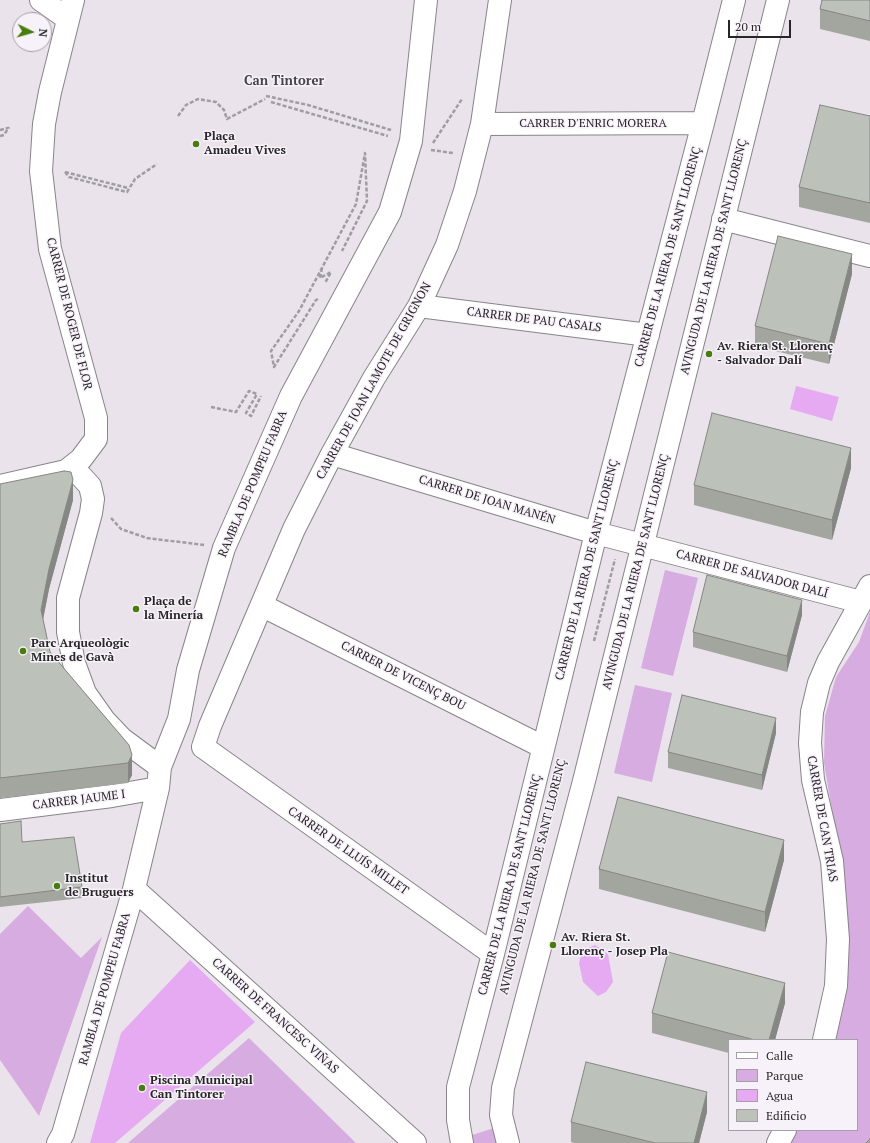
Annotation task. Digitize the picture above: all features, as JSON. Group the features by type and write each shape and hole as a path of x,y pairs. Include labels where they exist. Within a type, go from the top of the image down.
{"street":[{"path":"41,0 70,10"},
{"name":"RAMBLA DE POMPEU FABRA","path":"58,1143 63,1134 134,889 164,760 179,719 188,670 224,548 291,396 390,212 411,141 426,0"},
{"name":"CARRER DE JOAN LAMOTE DE GRIGNON","path":"203,748 210,726 263,606 294,530 332,454 374,378 419,306 447,245 465,191 482,124 500,0"},
{"name":"CARRER DE LA RIERA DE SANT LLORENÇ","path":"462,1143 458,1120 458,1087 493,954 596,533 734,0"},
{"name":"AVINGUDA DE LA RIERA DE SANT LLORENÇ","path":"508,1143 501,1115 503,1088 552,905 643,545 778,0"},
{"name":"CARRER DE ROGER DE FLOR","path":"66,471 81,459 96,438 96,418 50,249 41,171 44,124 50,92 70,10"},
{"name":"CARRER D'ENRIC MORERA","path":"482,124 703,123"},
{"path":"723,219 870,256"},
{"name":"CARRER DE PAU CASALS","path":"419,306 648,335"},
{"name":"CARRER DE JOAN MANÉN","path":"332,454 596,533 643,545"},
{"path":"0,486 66,471 79,474 90,486 93,500 91,513 68,598 68,632 74,663 84,693 104,720 122,739 164,760 203,748"},
{"name":"CARRER DE SALVADOR DALÍ","path":"643,545 866,594"},
{"name":"CARRER DE CAN TRIAS","path":"824,1039 836,986 838,939 832,861 813,780 810,743 812,712 822,676 866,594"},
{"name":"CARRER DE VICENÇ BOU","path":"263,606 543,747"},
{"path":"179,719 210,726"},
{"name":"CARRER DE LLUÍS MILLET","path":"203,748 493,954"},
{"name":"CARRER JAUME I","path":"0,810 112,796 158,788"},
{"name":"CARRER DE FRANCESC VIÑAS","path":"134,889 416,1143"},
{"path":"778,1143 785,1131"}],"path":[{"path":"432,144 464,95"},
{"path":"178,116 186,105 198,99 216,102 224,110 227,119 266,97 308,105 390,129"},
{"path":"271,102 388,136"},
{"path":"0,130 9,128 4,135 0,136"},
{"path":"431,150 455,153"},
{"path":"323,298 316,300 274,368 271,351 299,311 356,204 365,153 367,201 341,254"},
{"path":"128,188 65,172 69,177 127,192 128,188 135,180 157,164"},
{"path":"322,266 320,278 331,272 323,287 327,286"},
{"path":"211,407 236,412 249,391 257,394 246,413 251,416 261,396"},
{"path":"121,528 147,538 203,544"},
{"name":"AVINGUDA DE LA RIERA DE SANT LLORENÇ","path":"592,647 620,539"}],"green space":[{"path":"665,570 698,578 673,676 641,668"},
{"path":"870,612 870,1143 787,1143 794,1131 858,1131 858,1039 835,1039 840,858 824,763 825,716 836,677 859,642"},
{"path":"635,685 672,693 652,782 614,773"},
{"path":"28,906 81,958 102,937 39,1116 0,1060 0,934"},
{"path":"249,1038 356,1143 128,1143"},
{"path":"494,1128 498,1143 471,1143 469,1136"}],"water":[{"path":"796,386 839,397 832,421 790,409"},
{"path":"595,945 608,954 613,982 606,992 598,996 583,982 579,963 582,951"},
{"name":"Piscina Municipal Can Tintorer","path":"190,960 255,1022 115,1143 90,1143 121,1033"}],"building":[{"path":"822,0 870,0 870,21 820,9"},
{"path":"820,105 870,116 870,203 799,187"},
{"path":"778,236 852,254 829,344 755,326"},
{"path":"712,413 851,448 832,520 694,485"},
{"name":"Parc Arqueològic Mines de Gavà","path":"64,471 71,472 73,480 49,569 41,610 50,652 129,745 132,755 128,763 0,778 0,484"},
{"path":"707,575 802,600 787,656 693,632"},
{"path":"682,695 776,718 762,775 668,752"},
{"path":"618,797 784,840 765,912 599,869"},
{"path":"21,821 22,842 74,837 82,887 0,897 0,824"},
{"path":"668,952 785,983 769,1039 751,1039 652,1013"},
{"path":"586,1062 707,1092 694,1143 655,1143 571,1122"}],"place":[{"name":"Plaça Amadeu Vives","path":"196,144"},
{"name":"Av. Riera St. Llorenç - Salvador Dalí","path":"709,354"},
{"name":"Plaça de la Minería","path":"136,609"},
{"name":"Parc Arqueològic Mines de Gavà","path":"23,651"},
{"name":"Institut de Bruguers","path":"57,886"},
{"name":"Av. Riera St. Llorenç - Josep Pla","path":"553,945"},
{"name":"Piscina Municipal Can Tintorer","path":"142,1088"}],"district":[{"name":"Can Tintorer","path":"284,81"}]}
